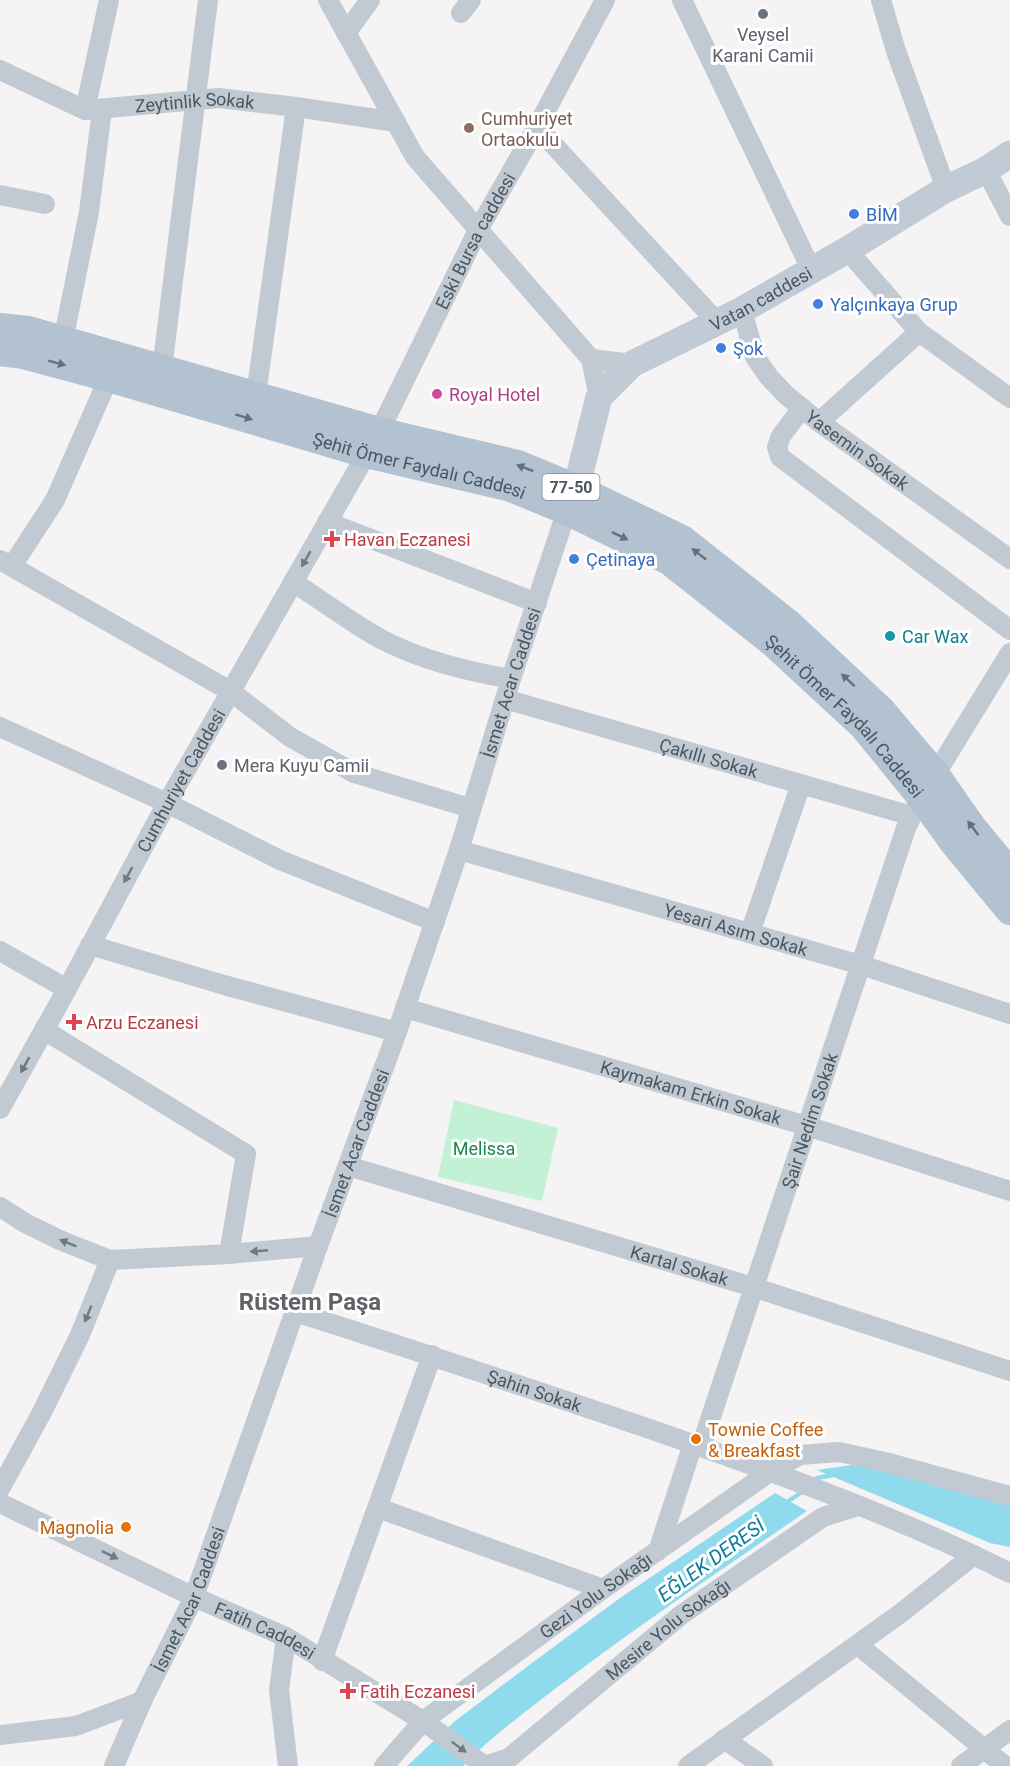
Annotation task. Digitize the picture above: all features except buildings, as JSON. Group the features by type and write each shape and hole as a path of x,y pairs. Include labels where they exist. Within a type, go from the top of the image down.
{"main road":[{"name":"Şehit Ömer Faydalı Caddesi","path":"0,328 63,341 256,395 373,443"},
{"name":"Şehit Ömer Faydalı Caddesi","path":"0,351 23,354 373,443 518,465 571,499 682,540 788,624 880,711 923,796 954,842 1010,910"},
{"name":"Şehit Ömer Faydalı Caddesi","path":"923,796 972,828 1010,874"}],"street":[{"path":"63,341 89,212 94,110 109,0"},
{"path":"162,369 208,0"},
{"path":"328,0 415,157 591,359 599,397 571,499"},
{"path":"346,33 370,0"},
{"name":"Eski Bursa caddesi","path":"373,443 478,230 537,127 605,0"},
{"path":"682,0 812,271"},
{"path":"881,0 896,51 946,189"},
{"path":"0,70 94,110"},
{"name":"Zeytinlik Sokak","path":"94,110 219,98 396,122"},
{"path":"256,395 296,107"},
{"path":"537,127 717,322"},
{"name":"Vatan caddesi","path":"599,397 632,364 742,310 812,271 946,189 986,170 1010,154"},
{"path":"986,170 1010,216"},
{"path":"0,195 45,204"},
{"path":"847,250 919,332 1010,398"},
{"name":"Yasemin Sokak","path":"742,310 755,357 769,377 802,408 1010,559"},
{"path":"819,422 919,332"},
{"path":"591,359 632,364"},
{"path":"109,377 55,500 6,563 230,691 290,737 354,772 470,808"},
{"path":"802,408 781,436 777,447 780,458 1010,630"},
{"name":"Cumhuriyet Caddesi","path":"0,1109 68,989 166,803 373,443"},
{"name":"İsmet Acar Caddesi","path":"114,1766 142,1701 194,1597 435,922 511,679 571,499"},
{"path":"327,522 537,603"},
{"path":"293,582 379,638 431,661 511,679"},
{"name":"Şair Nedim Sokak","path":"658,1551 753,1287 906,828 1010,653"},
{"name":"Çakıllı Sokak","path":"505,699 801,784 923,796"},
{"path":"0,727 166,803 280,860 435,922"},
{"path":"750,933 801,784"},
{"name":"Yesari Asım Sokak","path":"459,850 861,965 1010,1014"},
{"path":"90,945 224,985 397,1032"},
{"path":"0,951 68,989"},
{"name":"Kaymakam Erkin Sokak","path":"405,1008 807,1126 1010,1191"},
{"path":"44,1030 246,1154 229,1254"},
{"name":"Kartal Sokak","path":"348,1166 753,1287 1010,1371"},
{"path":"0,1207 25,1223 62,1241 110,1260 229,1254 318,1246"},
{"path":"0,1489 41,1414 80,1335 110,1260"},
{"name":"Şahin Sokak","path":"295,1312 432,1355 771,1472 974,1555 1010,1573"},
{"path":"322,1661 432,1355"},
{"name":"Gezi Yolu Sokağı","path":"384,1766 428,1725 603,1589 771,1472 800,1455 839,1452 1010,1496"},
{"name":"Fatih Caddesi","path":"0,1503 194,1597 286,1637 428,1725 485,1766"},
{"name":"Mesire Yolu Sokağı","path":"485,1766 509,1758 681,1615 823,1517 858,1506"},
{"path":"378,1508 603,1589"},
{"path":"688,1766 858,1645 974,1555"},
{"path":"286,1637 279,1690 288,1766"},
{"path":"858,1645 1005,1766"},
{"path":"0,1735 76,1726 142,1701"},
{"path":"961,1766 1010,1730"},
{"path":"724,1739 763,1766"}],"green space":[{"name":"Melissa","path":"454,1100 558,1128 542,1201 438,1177"}],"water":[{"path":"852,1465 1010,1501 1010,1547 990,1543 817,1470"},
{"path":"775,1493 807,1511 597,1657 488,1742 463,1766 407,1766 455,1721 548,1651 620,1598"}],"waterway":[{"name":"EĞLEK DERESİ","path":"813,1482 817,1478 833,1475"},
{"name":"EĞLEK DERESİ","path":"787,1502 805,1490"}],"place":[{"name":"Veysel Karani Camii","path":"763,14"},
{"name":"Cumhuriyet Ortaokulu","path":"469,128"},
{"name":"BİM","path":"854,214"},
{"name":"Yalçınkaya Grup","path":"818,304"},
{"name":"Şok","path":"721,348"},
{"name":"Royal Hotel","path":"437,394"},
{"name":"Havan Eczanesi","path":"332,539"},
{"name":"Çetinaya","path":"574,559"},
{"name":"Car Wax","path":"890,636"},
{"name":"Mera Kuyu Camii","path":"222,765"},
{"name":"Arzu Eczanesi","path":"74,1022"},
{"name":"Townie Coffee & Breakfast","path":"696,1439"},
{"name":"Magnolia","path":"126,1527"},
{"name":"Fatih Eczanesi","path":"348,1691"}],"district":[{"name":"Rüstem Paşa","path":"310,1302"}]}
